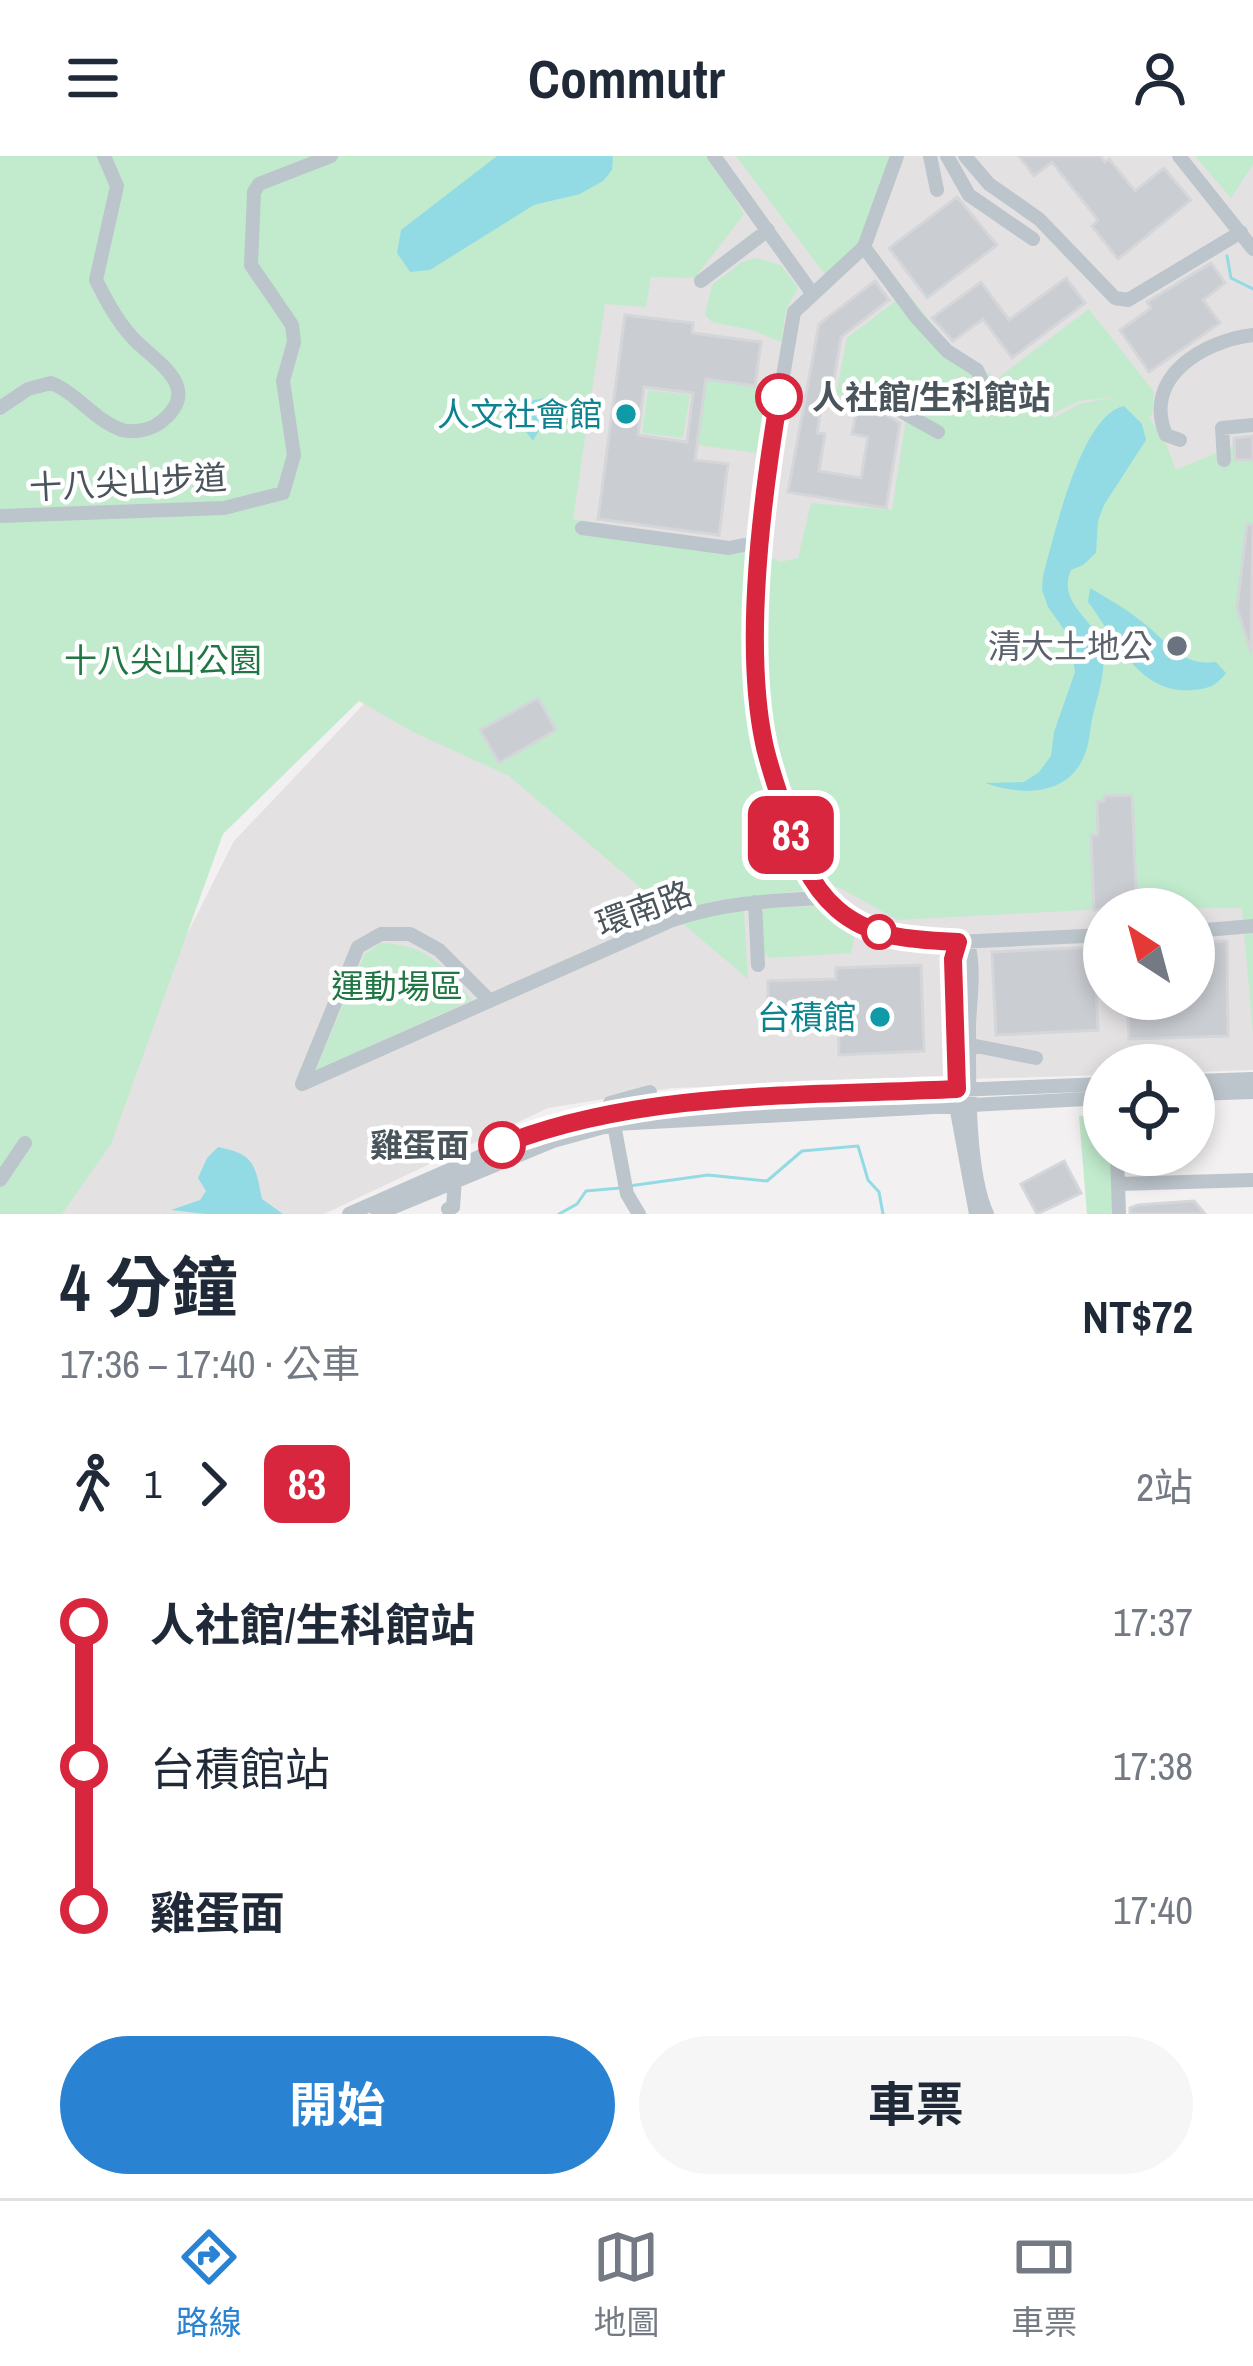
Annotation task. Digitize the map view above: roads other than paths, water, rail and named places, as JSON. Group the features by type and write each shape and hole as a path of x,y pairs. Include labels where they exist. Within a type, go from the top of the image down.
{"street":[{"name":"十八尖山步道","path":"0,408 28,389 51,383 123,430 140,431 161,422 175,402 175,378 126,331 96,280 117,186 104,156"},
{"name":"十八尖山步道","path":"0,516 224,508 283,493 294,455 283,381 294,342 292,325 251,265 254,192 259,184 331,156"},
{"path":"715,156 812,293"},
{"path":"897,156 864,247 794,312 767,477 756,611 764,744 795,847 826,898 849,918 898,939 963,942 1083,936"},
{"path":"930,156 937,190"},
{"path":"947,156 970,195 1033,239"},
{"path":"965,156 974,171 1039,219 1115,298 1128,300 1240,232"},
{"path":"1179,156 1253,249"},
{"path":"701,281 768,230"},
{"path":"864,247 916,317 947,351 977,370 983,383"},
{"path":"1180,440 1166,435 1160,421 1159,404 1167,380 1213,344 1253,335"},
{"path":"890,405 938,432"},
{"path":"1225,460 1222,428 1253,425"},
{"path":"583,528 744,545"},
{"name":"環南路","path":"490,1001 439,950 410,934 381,934 358,947 302,1084 683,917 755,902 826,898"},
{"path":"755,902 758,965"},
{"path":"1215,929 1253,926"},
{"path":"963,942 974,993 965,1097 976,1185 986,1214"},
{"path":"963,942 953,959 976,1214"},
{"path":"970,1045 1036,1058"},
{"path":"1215,1080 1253,1078"},
{"path":"965,1097 1083,1086"},
{"path":"639,1214 626,1188 610,1103 650,1092"},
{"path":"1215,1093 1253,1092"},
{"path":"349,1214 536,1132 614,1118 788,1096 1083,1098"},
{"path":"376,1214 614,1118"},
{"path":"0,1180 25,1142"},
{"path":"1118,1176 1119,1214"},
{"path":"448,1209 453,1207 455,1179"},
{"path":"1118,1184 1253,1180"}],"water":[{"path":"497,156 613,156 612,170 603,181 580,194 534,205 430,270 410,272 397,253 401,230"},
{"path":"545,398 551,409 533,441 523,428 527,405"},
{"path":"1124,406 1142,424 1146,440 1104,505 1096,553 1071,570 1068,583 1073,603 1103,651 1086,751 1079,766 1057,785 1029,791 985,783 1024,782 1051,756 1054,732 1075,672 1070,638 1048,607 1043,576 1082,453 1109,414"},
{"path":"1090,588 1135,616 1183,656 1216,662 1226,673 1212,686 1199,689 1158,684 1119,647 1088,602"},
{"path":"218,1147 240,1153 251,1163 262,1199 283,1214 171,1210 200,1200 206,1191 198,1178"}],"waterway":[{"path":"1227,256 1231,278 1253,289"},
{"path":"629,1186 708,1175 767,1181 802,1151 858,1146 868,1180 879,1192 883,1214"},
{"path":"559,1214 577,1204 586,1191 620,1188"}],"place":[{"name":"人社館/生科館站","path":"779,397"},
{"name":"人文社會館","path":"626,414"},
{"name":"清大土地公","path":"1177,646"},
{"name":"台積館","path":"880,1017"},
{"name":"雞蛋面","path":"502,1145"}],"park label":[{"name":"十八尖山公園","path":"163,660"},
{"name":"運動場區","path":"397,986"}]}
